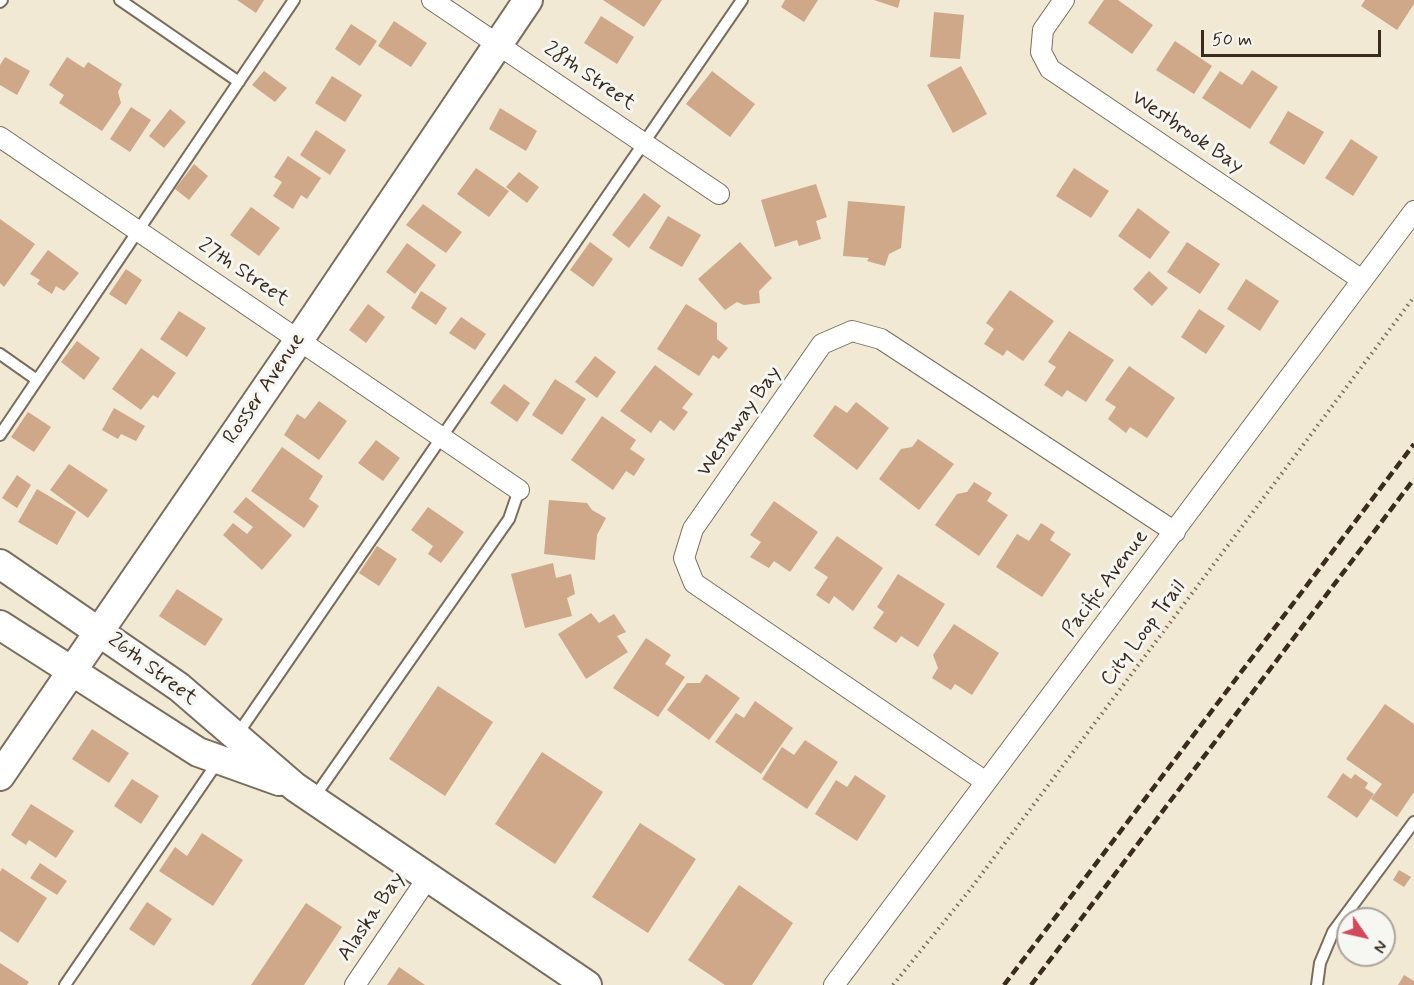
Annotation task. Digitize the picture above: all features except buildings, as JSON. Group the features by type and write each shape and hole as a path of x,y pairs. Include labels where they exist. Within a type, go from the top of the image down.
{"street":[{"name":"28th Street","path":"432,0 719,194"},
{"name":"Rosser Avenue","path":"0,776 299,340 528,0"},
{"name":"Westbrook Bay","path":"1064,0 1043,30 1041,52 1050,69 1362,280"},
{"name":"27th Street","path":"0,137 519,490"},
{"name":"Pacific Avenue","path":"834,985 1414,211"},
{"name":"Westaway Bay","path":"986,782 694,583 684,558 693,529 822,344 852,331 881,339 1175,532"},
{"name":"26th Street","path":"0,564 179,687 228,748 304,793 587,985"},
{"name":"26th Street","path":"0,625 198,752 228,748"},
{"name":"Alaska Bay","path":"355,985 429,876"}],"lane":[{"path":"120,0 238,82"},
{"path":"0,435 294,0"},
{"path":"65,985 444,437 742,0"},
{"path":"0,354 37,380"},
{"path":"304,793 509,519 519,490"},
{"path":"1317,985 1320,963 1333,932 1414,822"}],"path":[{"name":"City Loop Trail","path":"893,985 969,891 1414,297"}],"railway":[{"path":"1004,985 1414,444"},
{"path":"1031,985 1414,479"}]}
